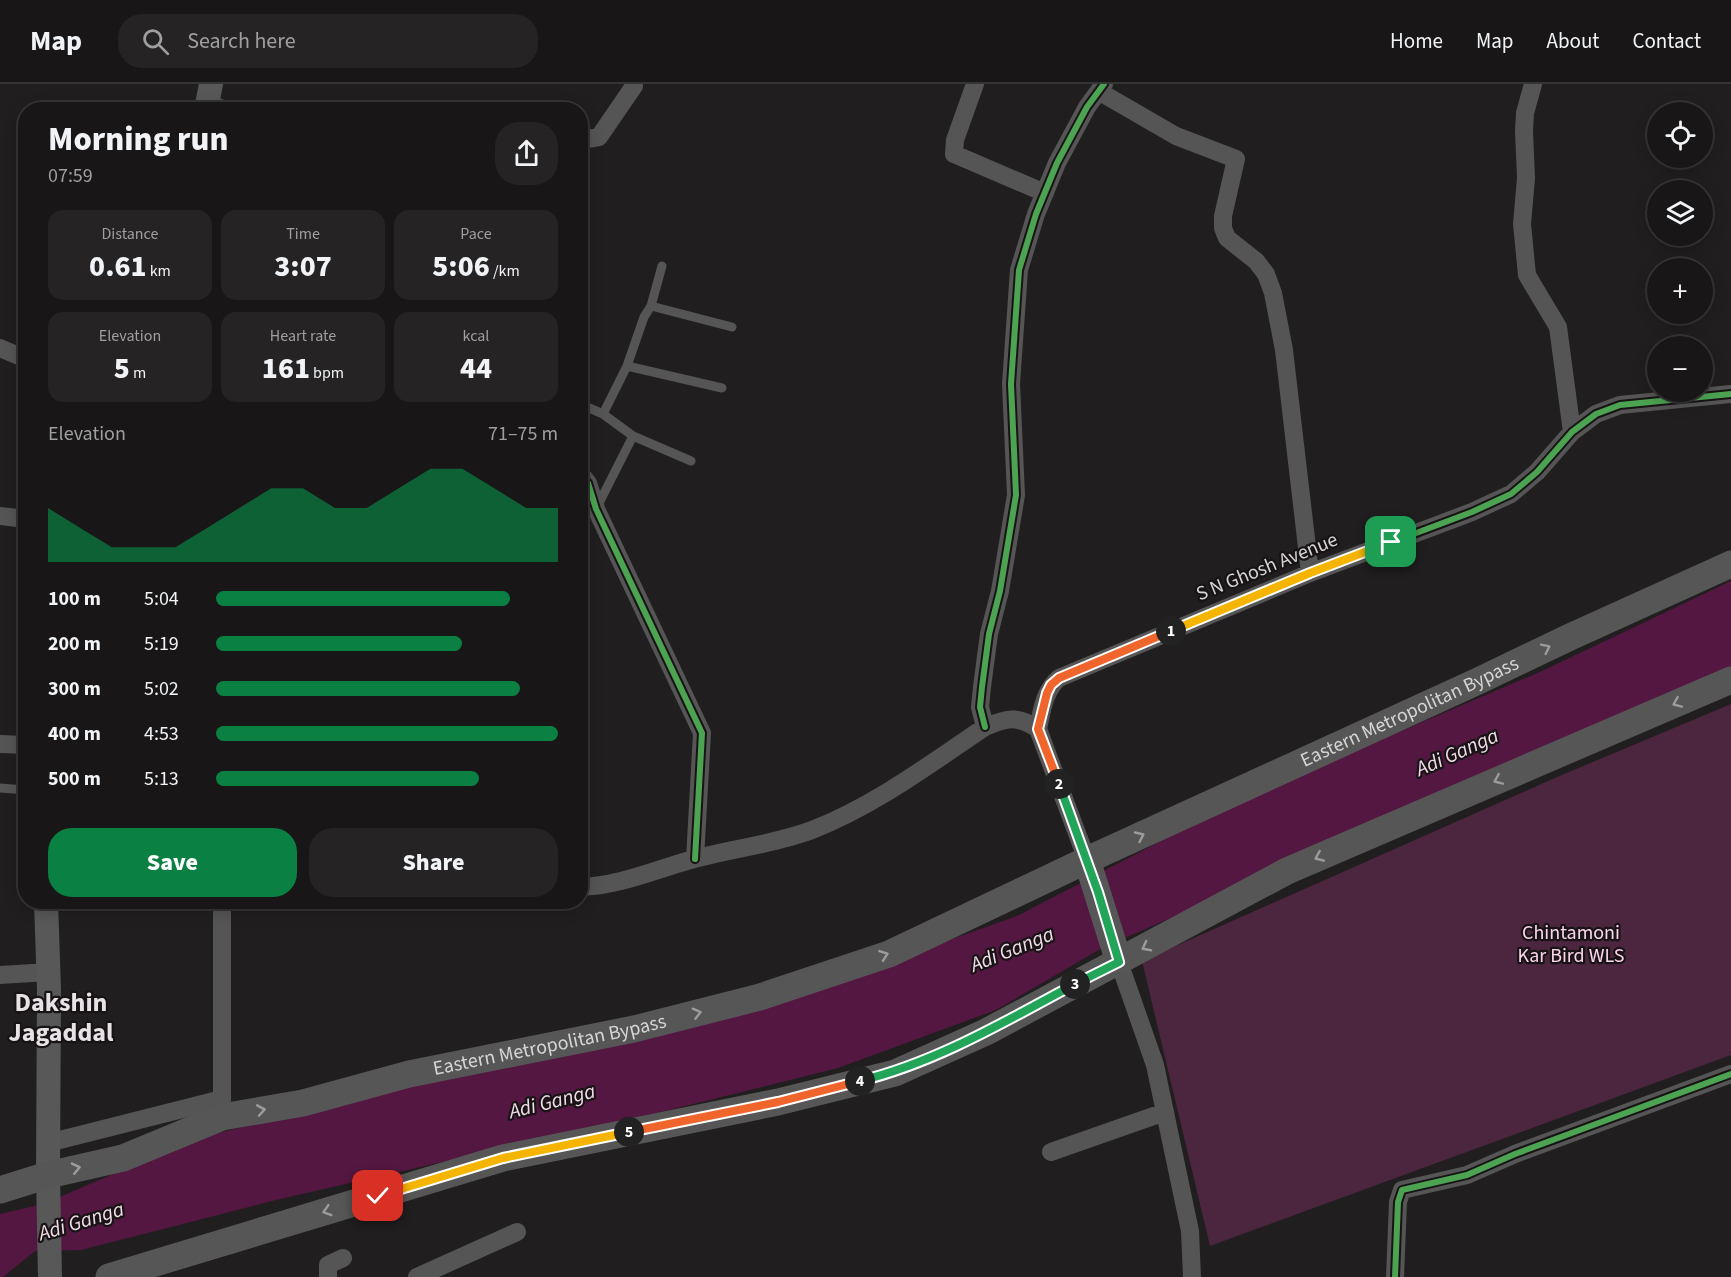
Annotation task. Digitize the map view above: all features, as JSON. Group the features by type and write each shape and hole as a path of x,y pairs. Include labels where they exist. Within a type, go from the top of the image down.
{"main road":[{"name":"Eastern Metropolitan Bypass","path":"0,1190 49,1187 123,1158 222,1108 303,1103 409,1074 634,1029 760,997 888,954 1731,564"},
{"path":"109,1277 503,1158 778,1102 895,1073 986,1032 1287,871 1731,680"},
{"path":"1087,860 1111,930 1119,962"},
{"path":"46,909 49,972 48,1143 51,1267"}],"street":[{"path":"975,84 955,140 954,154 1045,193"},
{"path":"1533,84 1524,131 1526,178 1522,224 1527,275 1558,327 1572,432"},
{"path":"588,139 599,136 634,86"},
{"path":"985,727 980,707 989,634 1000,591 1016,495 1011,384 1019,270 1036,214 1071,135 1087,107 1102,88 1176,136 1236,159 1223,216 1223,228 1227,238 1256,261 1266,274 1273,293 1284,350 1310,573"},
{"path":"0,348 18,356"},
{"name":"S N Ghosh Avenue","path":"1038,729 1047,693 1051,685 1059,678 1310,573 1472,512 1510,494 1537,472 1572,432 1596,414 1620,405 1731,394"},
{"path":"588,483 596,509 702,733 695,859"},
{"path":"0,516 18,518"},
{"path":"588,886 612,884 695,859 789,837 831,822 881,795 985,727 1002,720 1017,719 1038,729 1087,860"},
{"path":"0,744 18,745"},
{"path":"48,1143 222,1108 222,909"},
{"path":"1119,962 1155,1065 1190,1231 1192,1277"},
{"path":"0,975 49,972"},
{"path":"1395,1277 1398,1202 1402,1190 1467,1175 1515,1154 1731,1074"},
{"path":"1051,1152 1165,1112"},
{"path":"417,1277 517,1232"},
{"path":"328,1277 327,1265 344,1258"}],"lane":[{"path":"603,414 627,366 644,317 651,306 662,266"},
{"path":"651,306 732,327"},
{"path":"627,366 722,388"},
{"path":"588,407 603,414 633,436 691,461"},
{"path":"596,509 633,436"},
{"path":"0,788 18,789"}],"green space":[{"name":"Chintamoni Kar Bird WLS","path":"1731,704 1731,1055 1210,1246 1142,961 1557,777"}],"water":[{"name":"Adi Ganga","path":"1731,581 1731,673 1102,948 996,1010 838,1068 665,1111 276,1200 81,1250 35,1251 0,1277 0,1214 43,1204 198,1138 430,1081 735,1016 1017,916 1242,799 1542,671"}],"cycle path":[{"path":"985,727 980,707 989,634 1000,591 1016,495 1011,384 1019,270 1036,214 1057,163 1087,107 1104,84"},
{"path":"1038,729 1047,695 1059,678 1310,573 1472,512 1511,494 1537,472 1572,432 1596,414 1620,405 1731,394"},
{"path":"588,483 596,509 702,733 695,859"},
{"path":"1395,1277 1398,1202 1402,1190 1467,1175 1515,1154 1731,1074"}],"district":[{"name":"Dakshin Jagaddal","path":"61,1017"}],"route":[{"path":"378,1196 503,1158 778,1102 895,1073 986,1032 1119,962 1098,892 1038,729 1051,685 1059,678 1310,573 1391,542"}]}
